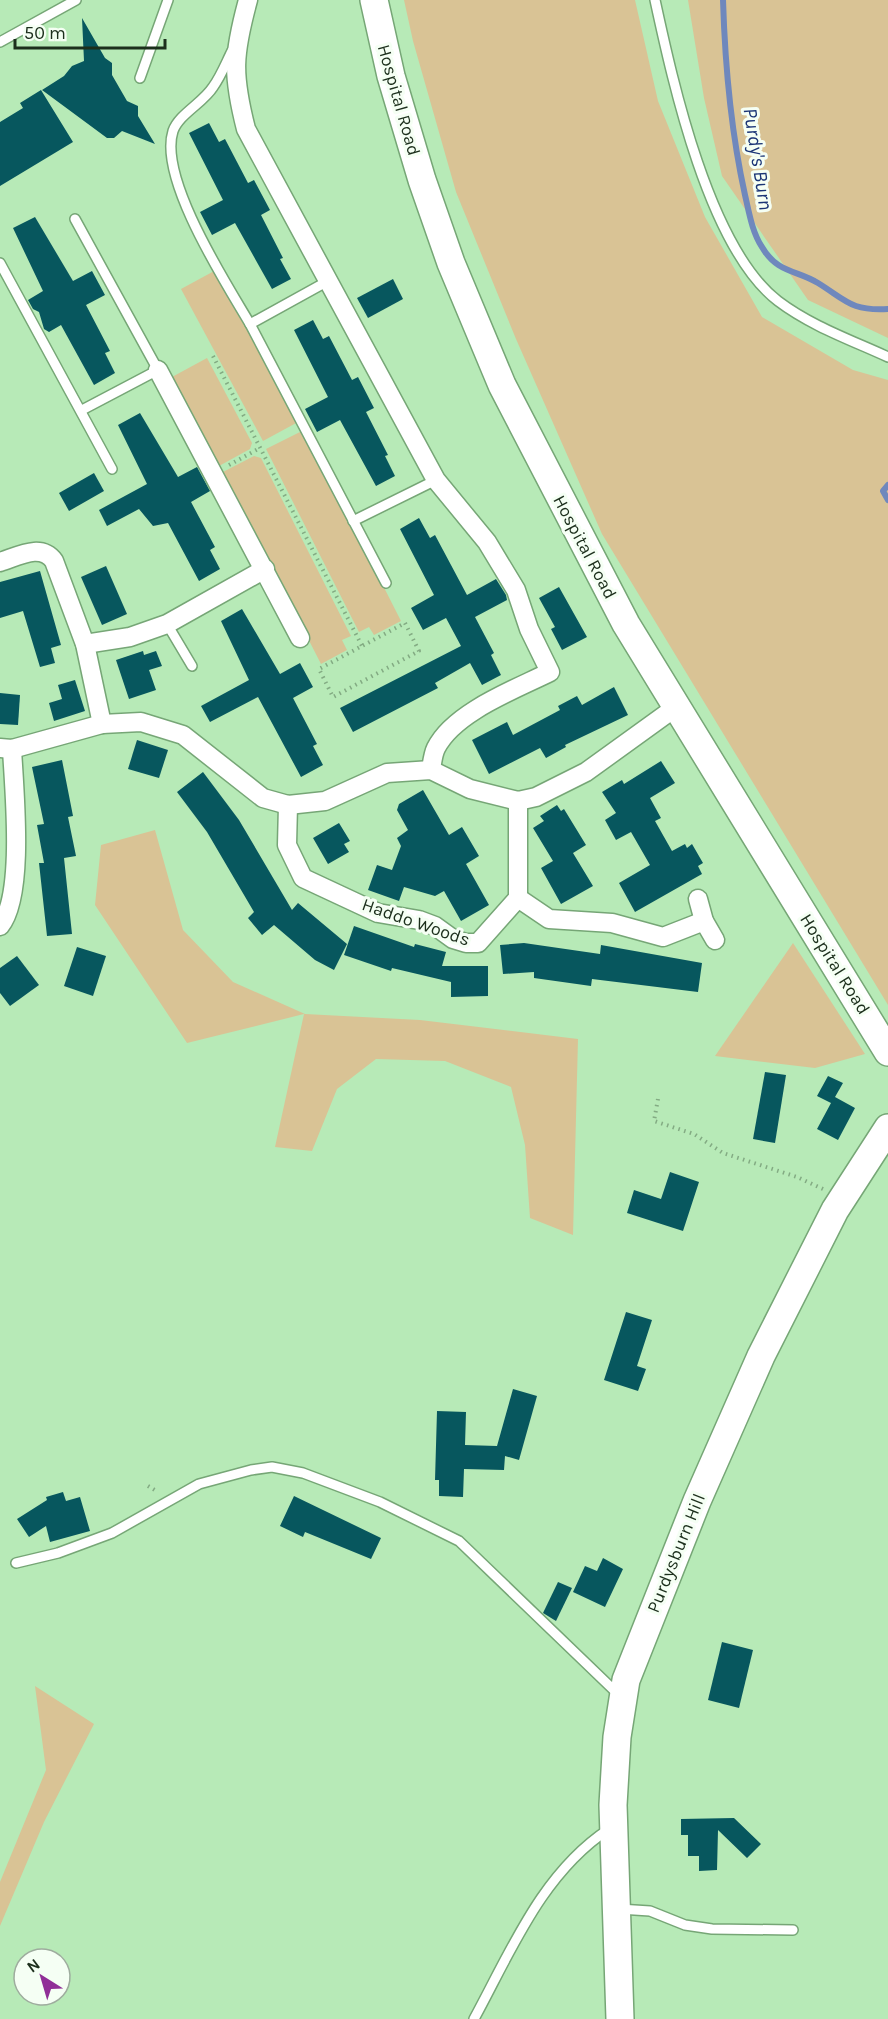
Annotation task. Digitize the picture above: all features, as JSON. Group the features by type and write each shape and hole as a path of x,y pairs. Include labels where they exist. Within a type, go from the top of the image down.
{"main road":[{"name":"Hospital Road","path":"374,0 391,76 422,180 451,263 502,385 626,624 888,1052"},
{"name":"Purdysburn Hill","path":"620,2019 613,1826 617,1737 626,1680 702,1490 761,1356 842,1198 888,1128"}],"street":[{"path":"248,0 236,43 235,87 246,129 436,480 499,560 516,590 530,629 550,672 474,711 450,729 436,748 431,770"},
{"path":"158,370 300,638"},
{"path":"0,561 41,550 48,553 54,561 85,644 102,724"},
{"path":"85,644 130,637 167,624 265,569"},
{"path":"0,926 6,919 16,847 6,749 102,724 141,722 183,735 227,772 263,798 288,805 325,801 387,773 431,770 470,789 518,801 536,797 586,772 676,707"},
{"path":"518,801 518,898 549,919 612,923 663,937 704,921"},
{"name":"Haddo Woods","path":"288,805 287,845 303,878 378,913 419,920 435,926 453,939 466,943 478,943 518,898"},
{"path":"698,900 704,921 715,940"}],"lane":[{"path":"0,42 76,0"},
{"path":"140,78 168,0"},
{"path":"655,0 681,111 695,153 731,241 750,273 776,300 805,319 888,357"},
{"path":"236,43 213,89 174,129 171,145 176,171 198,235 249,324 386,583"},
{"path":"75,219 158,370 82,410"},
{"path":"0,263 82,410 112,470"},
{"path":"249,324 328,280"},
{"path":"353,521 436,480"},
{"path":"167,624 192,666"},
{"path":"16,1563 58,1553 112,1533 199,1484 261,1468 272,1467 303,1473 380,1502 459,1541 623,1698"},
{"path":"474,2019 543,1893 585,1844 613,1826"},
{"path":"615,1909 650,1911 685,1925 712,1929 793,1930"}],"path":[{"path":"213,356 362,646"},
{"path":"214,474 260,448"},
{"path":"405,623 420,651 333,697 319,669 362,646 405,623"},
{"path":"658,1099 654,1121 694,1134 723,1153 797,1177 842,1198"}],"shaded area":[{"path":"404,0 635,0 658,101 705,217 762,317 853,370 888,380 888,1005 602,534 516,339 456,192 413,41"},
{"path":"688,0 888,0 888,338 808,300 722,176 704,98"},
{"path":"216,270 298,422 263,441 181,289"},
{"path":"207,358 252,443 250,449 219,466 172,377"},
{"path":"304,430 401,621 374,635 369,627 359,632 266,449"},
{"path":"254,456 261,458 351,636 342,640 347,650 321,664 223,472"},
{"path":"155,830 183,930 233,982 305,1014 420,1020 578,1039 573,1235 530,1218 525,1145 511,1087 445,1061 376,1059 337,1089 312,1151 275,1147 304,1014 187,1043 95,905 101,845"},
{"path":"793,943 865,1054 815,1068 715,1056"},
{"path":"35,1686 94,1724 44,1822 0,1926 0,1882 46,1770"}],"building":[{"path":"82,18 105,58 112,63 112,75 127,101 138,106 138,116 155,144 122,131 114,138 107,138 42,90 64,76 72,66 84,61"},
{"path":"41,90 73,142 0,186 0,122 23,108 20,103"},
{"path":"209,123 219,142 225,139 248,183 254,180 270,210 261,215 291,279 272,289 235,223 212,235 200,212 223,200 189,133"},
{"path":"35,217 73,281 92,271 105,295 86,305 110,351 105,353 115,373 94,385 61,325 49,332 44,329 39,312 33,309 28,300 43,291 13,228"},
{"path":"393,279 403,299 368,318 357,298"},
{"path":"313,320 323,339 329,336 352,380 358,377 374,408 366,412 388,455 385,456 395,476 376,486 340,420 317,432 305,409 328,397 294,330"},
{"path":"140,413 178,477 197,467 210,491 191,502 215,547 210,550 220,569 199,581 168,523 153,526 139,509 107,526 99,510 147,484 118,425"},
{"path":"94,473 104,491 69,511 59,493"},
{"path":"419,518 430,538 435,535 467,595 496,579 506,595 507,600 475,617 494,653 491,655 501,675 482,685 470,663 435,683 438,688 353,732 340,708 461,646 446,618 423,630 411,608 434,595 400,529"},
{"path":"106,566 127,614 102,625 81,577"},
{"path":"40,571 61,645 51,648 55,663 40,667 23,611 0,618 0,582"},
{"path":"559,587 587,637 562,650 551,629 555,627 539,598"},
{"path":"242,609 280,674 300,663 313,687 293,698 317,744 313,746 323,765 301,777 258,697 210,722 201,706 249,680 221,621"},
{"path":"143,651 144,655 156,651 162,666 149,670 156,690 129,699 116,660"},
{"path":"75,680 85,711 54,721 49,703 62,699 58,685"},
{"path":"614,687 628,715 565,745 566,747 546,758 540,748 489,774 472,740 507,722 513,735 560,710 558,706 577,696 582,705"},
{"path":"0,693 20,695 18,725 0,724"},
{"path":"137,740 168,750 159,778 128,769"},
{"path":"62,760 73,816 68,817 76,856 64,858 72,934 47,936 39,863 44,863 37,825 44,824 32,767"},
{"path":"661,761 675,783 650,798 661,818 655,821 672,851 685,844 687,848 692,844 703,863 698,866 702,874 635,912 619,883 650,865 631,832 616,840 605,820 616,813 602,792 622,780 624,784"},
{"path":"203,772 239,820 292,910 298,903 347,944 334,970 315,960 274,925 262,935 248,918 254,912 207,832 177,792"},
{"path":"423,790 449,835 462,827 479,856 466,864 489,905 461,921 444,891 435,896 404,887 399,901 368,890 377,865 392,870 401,846 397,838 408,830 397,810 399,804"},
{"path":"557,805 561,811 564,809 586,845 573,853 593,886 561,904 541,868 553,861 533,828 544,821 540,816"},
{"path":"339,823 350,841 344,844 349,852 328,864 313,838"},
{"path":"354,926 414,947 415,944 446,952 442,966 488,966 488,996 451,997 451,982 392,968 391,971 344,955"},
{"path":"524,943 600,954 601,945 702,963 698,992 592,979 591,986 534,978 534,972 503,974 500,945"},
{"path":"77,947 106,956 93,996 64,986"},
{"path":"17,956 39,985 10,1006 0,993 0,968"},
{"path":"765,1072 786,1075 775,1143 753,1139"},
{"path":"828,1076 843,1083 835,1097 855,1108 838,1140 817,1129 831,1103 817,1096"},
{"path":"670,1172 699,1182 683,1231 627,1213 634,1190 661,1199"},
{"path":"626,1312 652,1320 637,1366 646,1369 638,1391 604,1380"},
{"path":"513,1389 537,1396 519,1460 505,1456 504,1470 464,1469 463,1497 439,1496 439,1480 435,1480 437,1411 466,1412 465,1445 497,1446"},
{"path":"63,1492 66,1501 80,1497 90,1531 50,1542 46,1526 29,1537 17,1519 47,1500 46,1497"},
{"path":"294,1496 381,1538 371,1559 305,1532 303,1537 280,1526"},
{"path":"603,1558 623,1569 605,1607 573,1592 585,1566 597,1571"},
{"path":"558,1582 572,1588 556,1621 543,1613"},
{"path":"722,1642 753,1650 739,1708 708,1700"},
{"path":"734,1818 761,1844 747,1858 718,1830 717,1870 699,1871 699,1856 688,1856 688,1835 681,1835 681,1819"}],"waterway":[{"name":"Purdy's Burn","path":"723,0 732,123 750,215 759,241 774,262 818,283 850,304 866,308 888,309"},
{"name":"Purdy's Burn","path":"888,485 883,491 888,500"}]}
